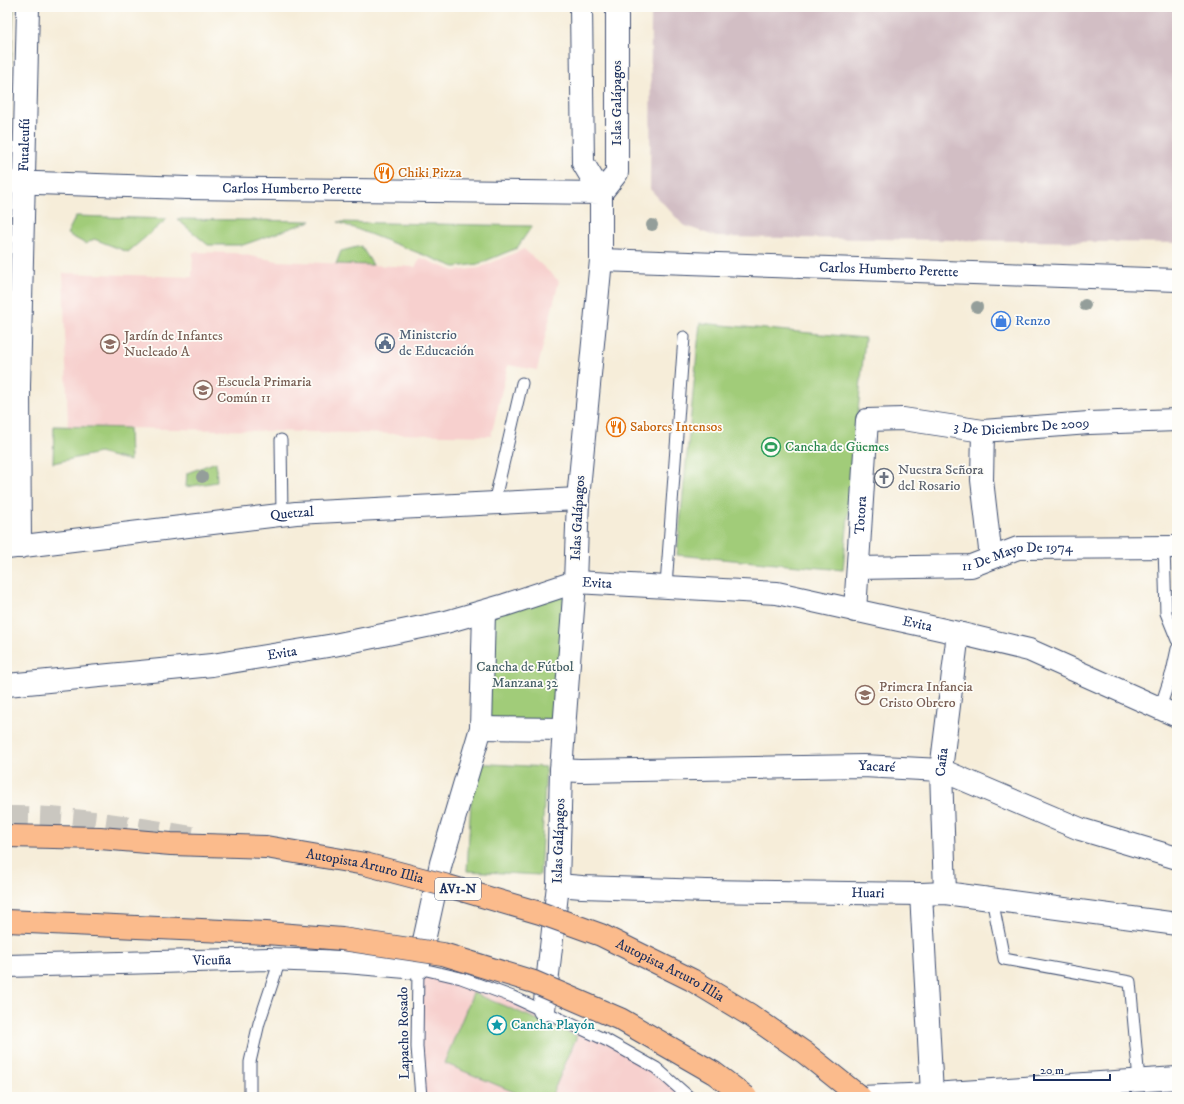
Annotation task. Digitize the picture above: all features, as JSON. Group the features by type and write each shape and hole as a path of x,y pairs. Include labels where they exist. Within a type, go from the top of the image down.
{"highway":[{"name":"Autopista Arturo Illia","path":"7,836 100,838 171,844 266,847 365,864 540,913 601,935 692,980 750,1015 799,1049 860,1097"},
{"path":"7,921 266,933 342,939 443,954 534,982 620,1019 714,1073 746,1097"}],"street":[{"name":"Futaleufú","path":"13,547 15,182 28,7"},
{"name":"Islas Galápagos","path":"544,1010 558,885 561,770 575,582 578,499 601,260 601,193 584,163 581,7"},
{"name":"Islas Galápagos","path":"601,193 617,173 617,7"},
{"name":"Carlos Humberto Perette","path":"15,182 202,188 601,193"},
{"name":"Carlos Humberto Perette","path":"601,260 1177,280"},
{"name":"3 De Diciembre De 2009","path":"867,420 903,419 983,431 1089,423 1177,420"},
{"name":"Totora","path":"855,611 867,420"},
{"path":"983,431 982,480 991,558"},
{"name":"Quetzal","path":"13,547 282,515 578,499"},
{"name":"11 De Mayo De 1974","path":"858,568 971,566 1018,548 1171,547"},
{"name":"Evita","path":"7,684 212,666 334,645 446,622 484,612 575,582 777,593 1029,650 1168,712"},
{"path":"418,968 442,863 481,728 484,612"},
{"name":"Caña","path":"945,893 941,770 958,633"},
{"path":"481,728 564,730"},
{"name":"Yacaré","path":"561,770 588,771 863,766 941,770 1080,829 1177,858"},
{"name":"Huari","path":"558,885 706,891 921,894 945,893 1177,924"},
{"path":"921,894 932,1094"},
{"name":"Vicuña","path":"7,966 280,960 346,962 418,968"},
{"path":"860,1097 1104,1090 1139,1080 1177,1078"}],"lane":[{"path":"666,586 684,337"},
{"path":"494,503 522,383"},
{"path":"282,440 282,515"},
{"path":"1171,547 1166,613 1177,640"},
{"path":"1168,712 1172,672 1177,649"},
{"path":"992,899 1004,959 1130,982 1139,1080"},
{"path":"250,1097 250,1062 259,1023 280,960"},
{"path":"418,968 461,978 513,997 608,1040 656,1068 689,1097"},
{"name":"Lapacho Rosado","path":"418,968 417,1047 421,1097"}],"shaded area":[{"path":"651,7 1177,7 1177,243 717,237 683,225 650,189"},
{"name":"Ministerio de Educación","path":"524,249 559,281 537,370 508,365 491,436 129,428 130,461 99,453 53,463 54,426 68,426 63,273 192,277 193,252 234,253 278,261 415,267 421,258 454,271 479,268"},
{"name":"Cancha Playón","path":"418,968 461,978 608,1040 689,1097 421,1097"}],"green space":[{"path":"7,7 14,7 7,150"},
{"path":"76,216 167,219 128,252 94,239 86,244 67,234"},
{"path":"177,219 311,221 243,245 208,245"},
{"path":"338,222 532,226 517,248 478,264 455,267"},
{"path":"361,246 373,265 336,264 341,251"},
{"name":"Cancha de Güemes","path":"700,323 865,338 843,570 677,555"},
{"path":"54,426 129,428 130,461 99,453 53,463"},
{"path":"216,462 217,482 186,487 187,473"},
{"name":"Cancha de Fútbol Manzana 32","path":"572,590 558,724 486,723 488,615"},
{"path":"473,763 546,767 540,875 467,871"},
{"path":"473,993 577,1036 551,1097 526,1097 444,1063"}],"tunnel":[{"path":"7,817 77,820 192,837"}],"place":[{"name":"Chiki Pizza","path":"384,173"},
{"name":"Renzo","path":"1001,321"},
{"name":"Ministerio de Educación","path":"385,343"},
{"name":"Jardín de Infantes Nucleado A","path":"110,344"},
{"name":"Escuela Primaria Común 11","path":"203,390"},
{"name":"Sabores Intensos","path":"616,427"},
{"name":"Cancha de Güemes","path":"771,447"},
{"name":"Nuestra Señora del Rosario","path":"884,478"},
{"name":"Primera Infancia Cristo Obrero","path":"865,695"},
{"name":"Cancha Playón","path":"497,1025"}]}
